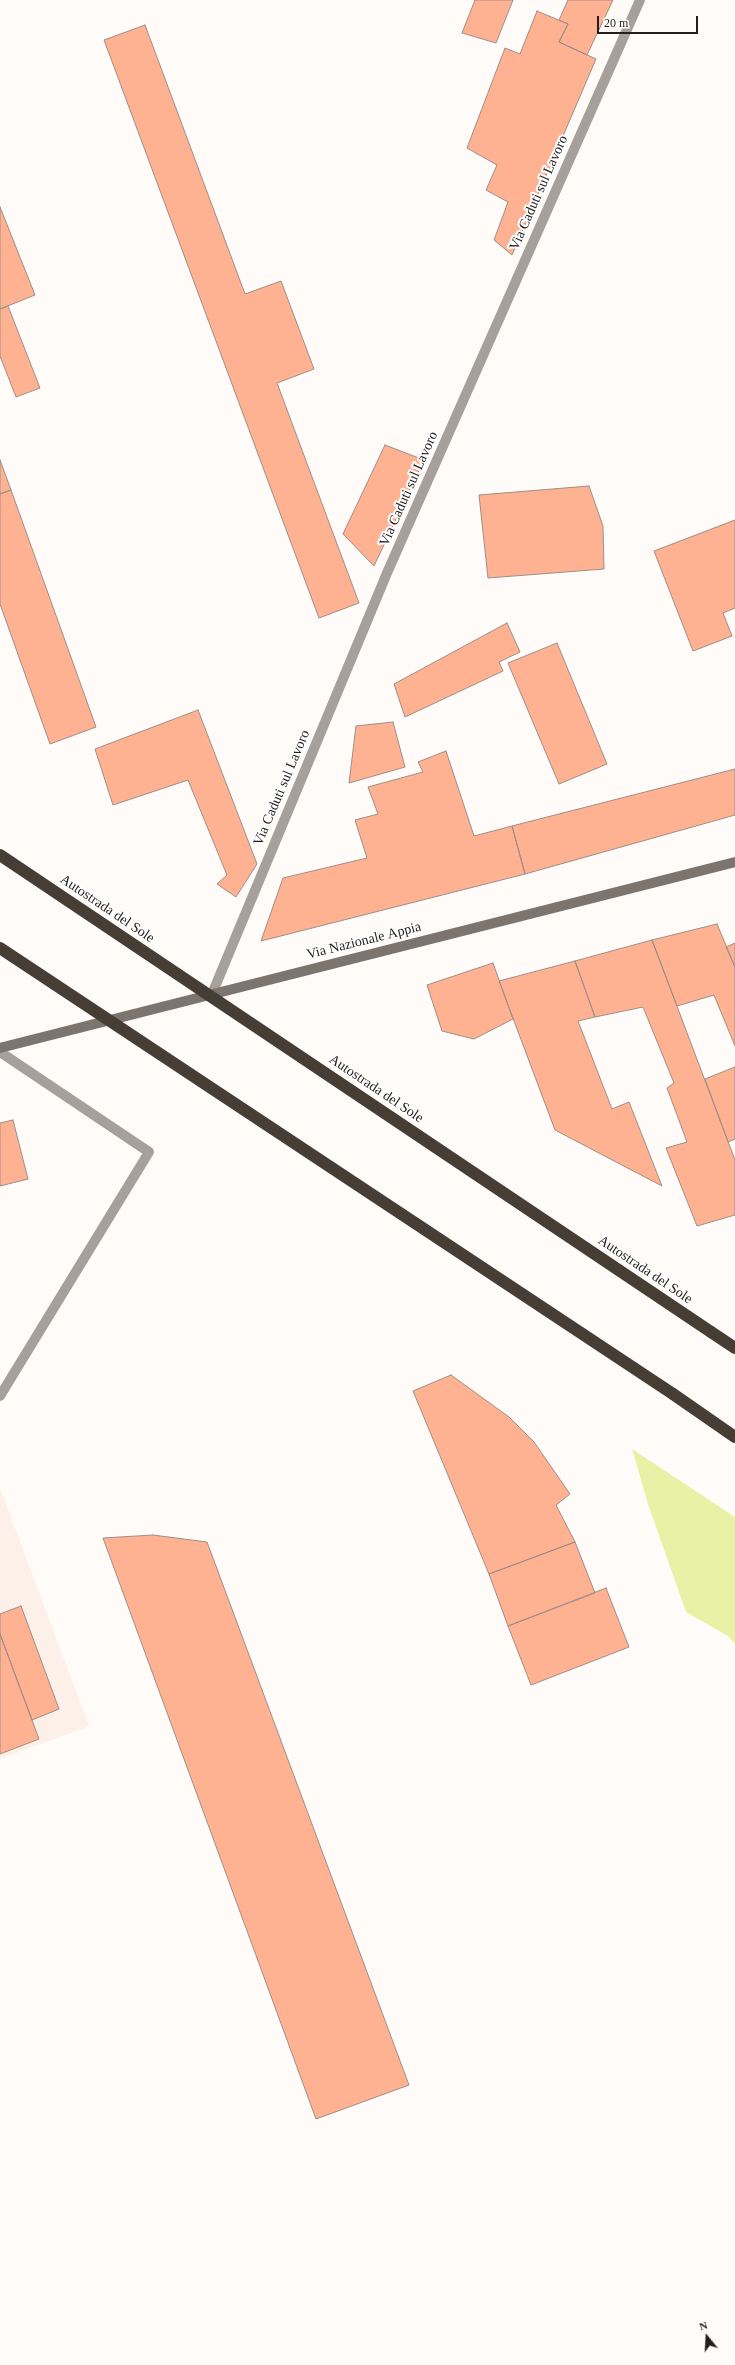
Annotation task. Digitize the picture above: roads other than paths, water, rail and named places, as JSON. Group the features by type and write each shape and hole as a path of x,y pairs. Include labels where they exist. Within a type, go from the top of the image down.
{"highway":[{"name":"Autostrada del Sole","path":"0,856 735,1348"},
{"path":"0,948 673,1394 735,1438"}],"main road":[{"name":"Via Nazionale Appia","path":"0,1048 735,862"}],"street":[{"name":"Via Caduti sul Lavoro","path":"212,994 387,574 640,0"},
{"path":"0,1052 149,1152 0,1396"}]}
